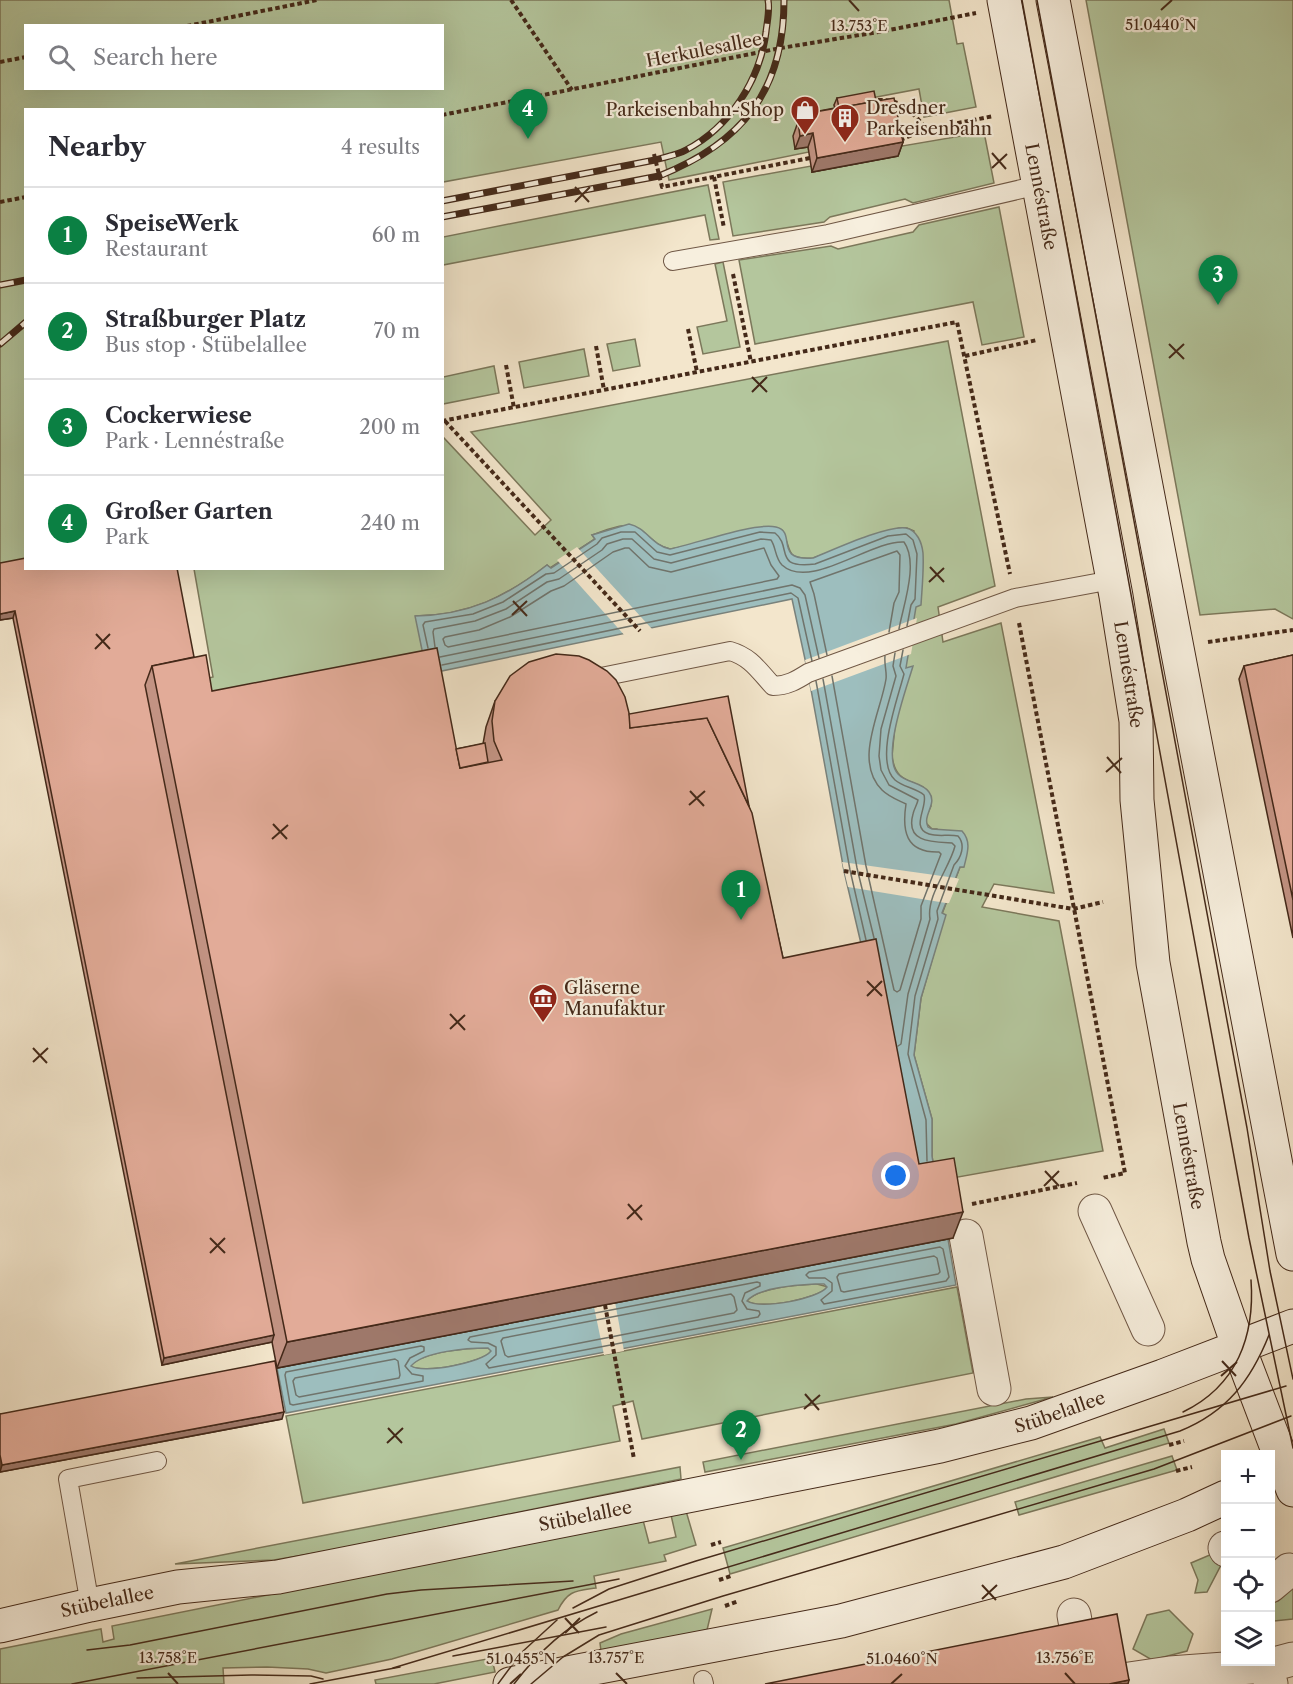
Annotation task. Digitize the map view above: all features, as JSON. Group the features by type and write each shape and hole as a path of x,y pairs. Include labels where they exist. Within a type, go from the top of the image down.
{"main road":[{"name":"Lennéstraße","path":"1004,0 1112,579 1136,721 1137,800 1153,963 1206,1251 1286,1475"},
{"path":"1053,0 1293,1254"},
{"path":"1095,1211 1148,1329"},
{"path":"966,1236 994,1389"},
{"name":"Stübelallee","path":"0,1626 178,1587 278,1577 940,1446 1031,1423 1239,1348 1293,1326"},
{"path":"510,1684 841,1621 1064,1562 1217,1502"},
{"path":"1074,1615 1086,1684"},
{"path":"1095,1684 1170,1673 1273,1668"}],"lane":[{"path":"673,261 828,234 1039,185"},
{"path":"601,677 730,651 750,660 773,686 791,683 808,672 1015,598 1112,579"},
{"path":"90,1605 69,1479 157,1461"}],"path":[{"path":"197,24 318,0"},
{"path":"511,0 572,90"},
{"name":"Herkulesallee","path":"444,115 970,14"},
{"path":"0,62 24,57"},
{"path":"878,100 891,99 906,107 927,129"},
{"path":"895,141 927,129 1024,109"},
{"path":"654,154 662,187 810,158"},
{"path":"0,202 24,197"},
{"path":"444,421 957,322 1015,598 1125,1173 1098,1179"},
{"path":"688,329 697,372"},
{"path":"965,357 1067,334"},
{"path":"596,346 604,390"},
{"path":"506,364 514,408"},
{"path":"444,421 640,631"},
{"path":"1202,643 1293,630"},
{"path":"844,871 1073,909 1103,902"},
{"path":"966,1236 960,1206 1078,1183"},
{"path":"605,1305 634,1459"},
{"path":"1169,1445 1184,1441"},
{"path":"1176,1471 1192,1467"},
{"path":"711,1545 721,1542"},
{"path":"719,1580 731,1576"},
{"path":"725,1606 739,1601"}],"green space":[{"path":"0,0 949,0 957,44 963,43 976,107 924,117 919,89 834,105 837,121 808,147 809,152 669,180 661,142 444,182 444,108 24,108 24,565 0,570"},
{"path":"1086,0 1293,0 1293,619 1275,609 1200,615"},
{"path":"984,132 994,183 913,203 905,199 830,217 824,222 733,236 723,182 811,166 813,172 897,156 896,147"},
{"path":"708,185 719,239 710,240 705,215 444,265 444,237"},
{"path":"999,207 1024,337 982,345 973,302 755,344 739,260 831,246 838,249 913,232 919,225"},
{"path":"723,262 740,347 703,354 697,327 727,321 715,264"},
{"path":"635,339 640,366 613,371 607,344"},
{"path":"948,341 995,586 938,607 943,642 1001,623 1054,893 994,884 982,907 1059,921 1103,1151 936,1181 932,1156 932,1119 914,1055 921,998 945,915 942,914 960,867 963,867 937,829 932,829 926,823 931,806 923,787 902,777 893,763 914,531 899,528 813,558 804,558 797,557 790,552 782,530 670,549 660,545 640,529 620,526 592,535 595,539 550,568 547,565 502,595 470,608 416,616 427,674 203,717 197,681 213,677 194,570 444,570 444,438 535,535 551,520 471,432"},
{"path":"584,349 589,376 524,388 519,362"},
{"path":"494,366 499,393 444,404 444,377"},
{"path":"817,1284 828,1287 813,1296 789,1302 764,1304 747,1301 752,1296 770,1290"},
{"path":"957,1287 973,1373 642,1439 633,1401 613,1406 620,1441 303,1503 286,1416"},
{"path":"488,1348 492,1351 477,1360 466,1363 427,1369 410,1366 425,1357 436,1354"},
{"path":"1053,1397 956,1424 705,1472 703,1462 1026,1399"},
{"path":"1164,1429 1169,1443 730,1574 723,1548 1100,1437 1105,1448"},
{"path":"1172,1456 1177,1470 1019,1515 1015,1502"},
{"path":"680,1467 681,1479 327,1551 274,1560 175,1564"},
{"path":"686,1511 696,1545 664,1555 666,1561 594,1576 596,1588 569,1595 558,1610 392,1659 326,1673 308,1669 267,1667 223,1668 224,1684 0,1684 0,1649 101,1629 103,1642 114,1639 112,1626 643,1520 649,1543 676,1537 671,1515"},
{"path":"1219,1551 1221,1565 1207,1592 1195,1593 1198,1580 1191,1563"},
{"path":"1293,1583 1293,1619 1275,1621 1275,1595"},
{"path":"712,1609 707,1630 601,1651 600,1643 621,1634"},
{"path":"1169,1610 1193,1634 1187,1651 1152,1660 1133,1649 1147,1615"},
{"path":"492,1658 495,1672 434,1684 376,1684 375,1680"}],"water":[{"path":"629,524 640,529 658,544 670,549 740,530 766,526 776,527 785,534 789,551 801,558 813,558 860,539 897,528 910,529 920,541 923,559 921,605 916,607 906,668 913,666 894,737 892,752 894,765 901,777 922,786 929,792 932,801 927,818 928,827 962,831 968,844 964,867 960,867 942,913 946,915 921,998 914,1055 932,1119 932,1156 936,1181 910,1187 866,965 844,871 808,673 792,599 427,674 415,616 453,612 486,602 517,586 547,565 551,568 595,539 592,535"},
{"path":"948,1239 956,1285 286,1413 277,1368","holes":["824,1284 827,1287 813,1296 789,1302 764,1304 747,1301 760,1293 790,1286","488,1348 491,1351 476,1360 465,1363 427,1369 411,1366 417,1361 436,1354"]}],"pier":[{"path":"577,547 652,629 626,637 557,560"},
{"path":"917,618 911,654 811,691 805,660"},
{"path":"842,862 959,879 949,903 946,903 848,887"},
{"path":"615,1302 624,1351 604,1355 594,1307"}],"building":[{"path":"874,91 876,101 839,108 837,98"},
{"name":"Dresdner Parkeisenbahn","path":"894,98 903,142 817,158 813,133 800,136 798,122 811,120 809,113"},
{"path":"24,558 24,570 177,570 194,657 152,666 145,685 274,1335 164,1358 15,611 0,614 0,563"},
{"name":"Gläserne Manufaktur","path":"437,648 460,768 502,760 494,741 492,721 495,701 510,676 529,662 556,654 579,656 589,660 607,671 616,680 625,697 630,728 707,718 752,813 783,958 876,939 919,1164 954,1158 963,1212 287,1342 152,666 206,655 212,691"},
{"path":"1293,655 1293,900 1244,666"},
{"path":"728,696 749,806 707,718 630,728 629,714"},
{"path":"485,743 488,762 460,768 456,749"},
{"path":"275,1361 284,1412 2,1465 0,1414"},
{"path":"1117,1614 1129,1680 1109,1684 765,1684"}],"tram line":[{"path":"1022,0 1249,1238 1293,1448"},
{"path":"1037,0 1247,1128 1270,1271 1293,1379"},
{"path":"1183,1412 1202,1401 1217,1388 1239,1357 1250,1321 1251,1280"},
{"path":"393,1668 1180,1431 1211,1414 1235,1393 1254,1366 1269,1335"},
{"path":"573,1608 609,1589 696,1561 1286,1386"},
{"path":"531,1684 563,1657 599,1635 723,1596 1154,1469 1291,1416"},
{"path":"72,1684 619,1579"},
{"path":"87,1650 130,1645 387,1594 573,1581"},
{"path":"514,1684 551,1643 573,1626 597,1612"},
{"path":"498,1684 521,1653 557,1620"},
{"path":"453,1656 606,1627"},
{"path":"310,1684 400,1667"},
{"path":"137,1678 251,1675 311,1676 323,1679"}],"railway":[{"path":"444,201 655,160 675,155 702,140 729,115 750,84 763,50 768,0"},
{"path":"444,217 659,176 688,163 714,147 735,130 753,110 766,87 776,61 782,32 784,0"},
{"path":"0,285 24,280"},
{"path":"0,344 24,324"}],"place":[{"name":"Parkeisenbahn-Shop","path":"805,136"},
{"name":"Großer Garten","path":"528,139"},
{"name":"Dresdner Parkeisenbahn","path":"845,144"},
{"name":"Cockerwiese","path":"1218,305"},
{"name":"SpeiseWerk","path":"741,920"},
{"name":"Gläserne Manufaktur","path":"543,1024"},
{"name":"Straßburger Platz","path":"741,1460"}]}
